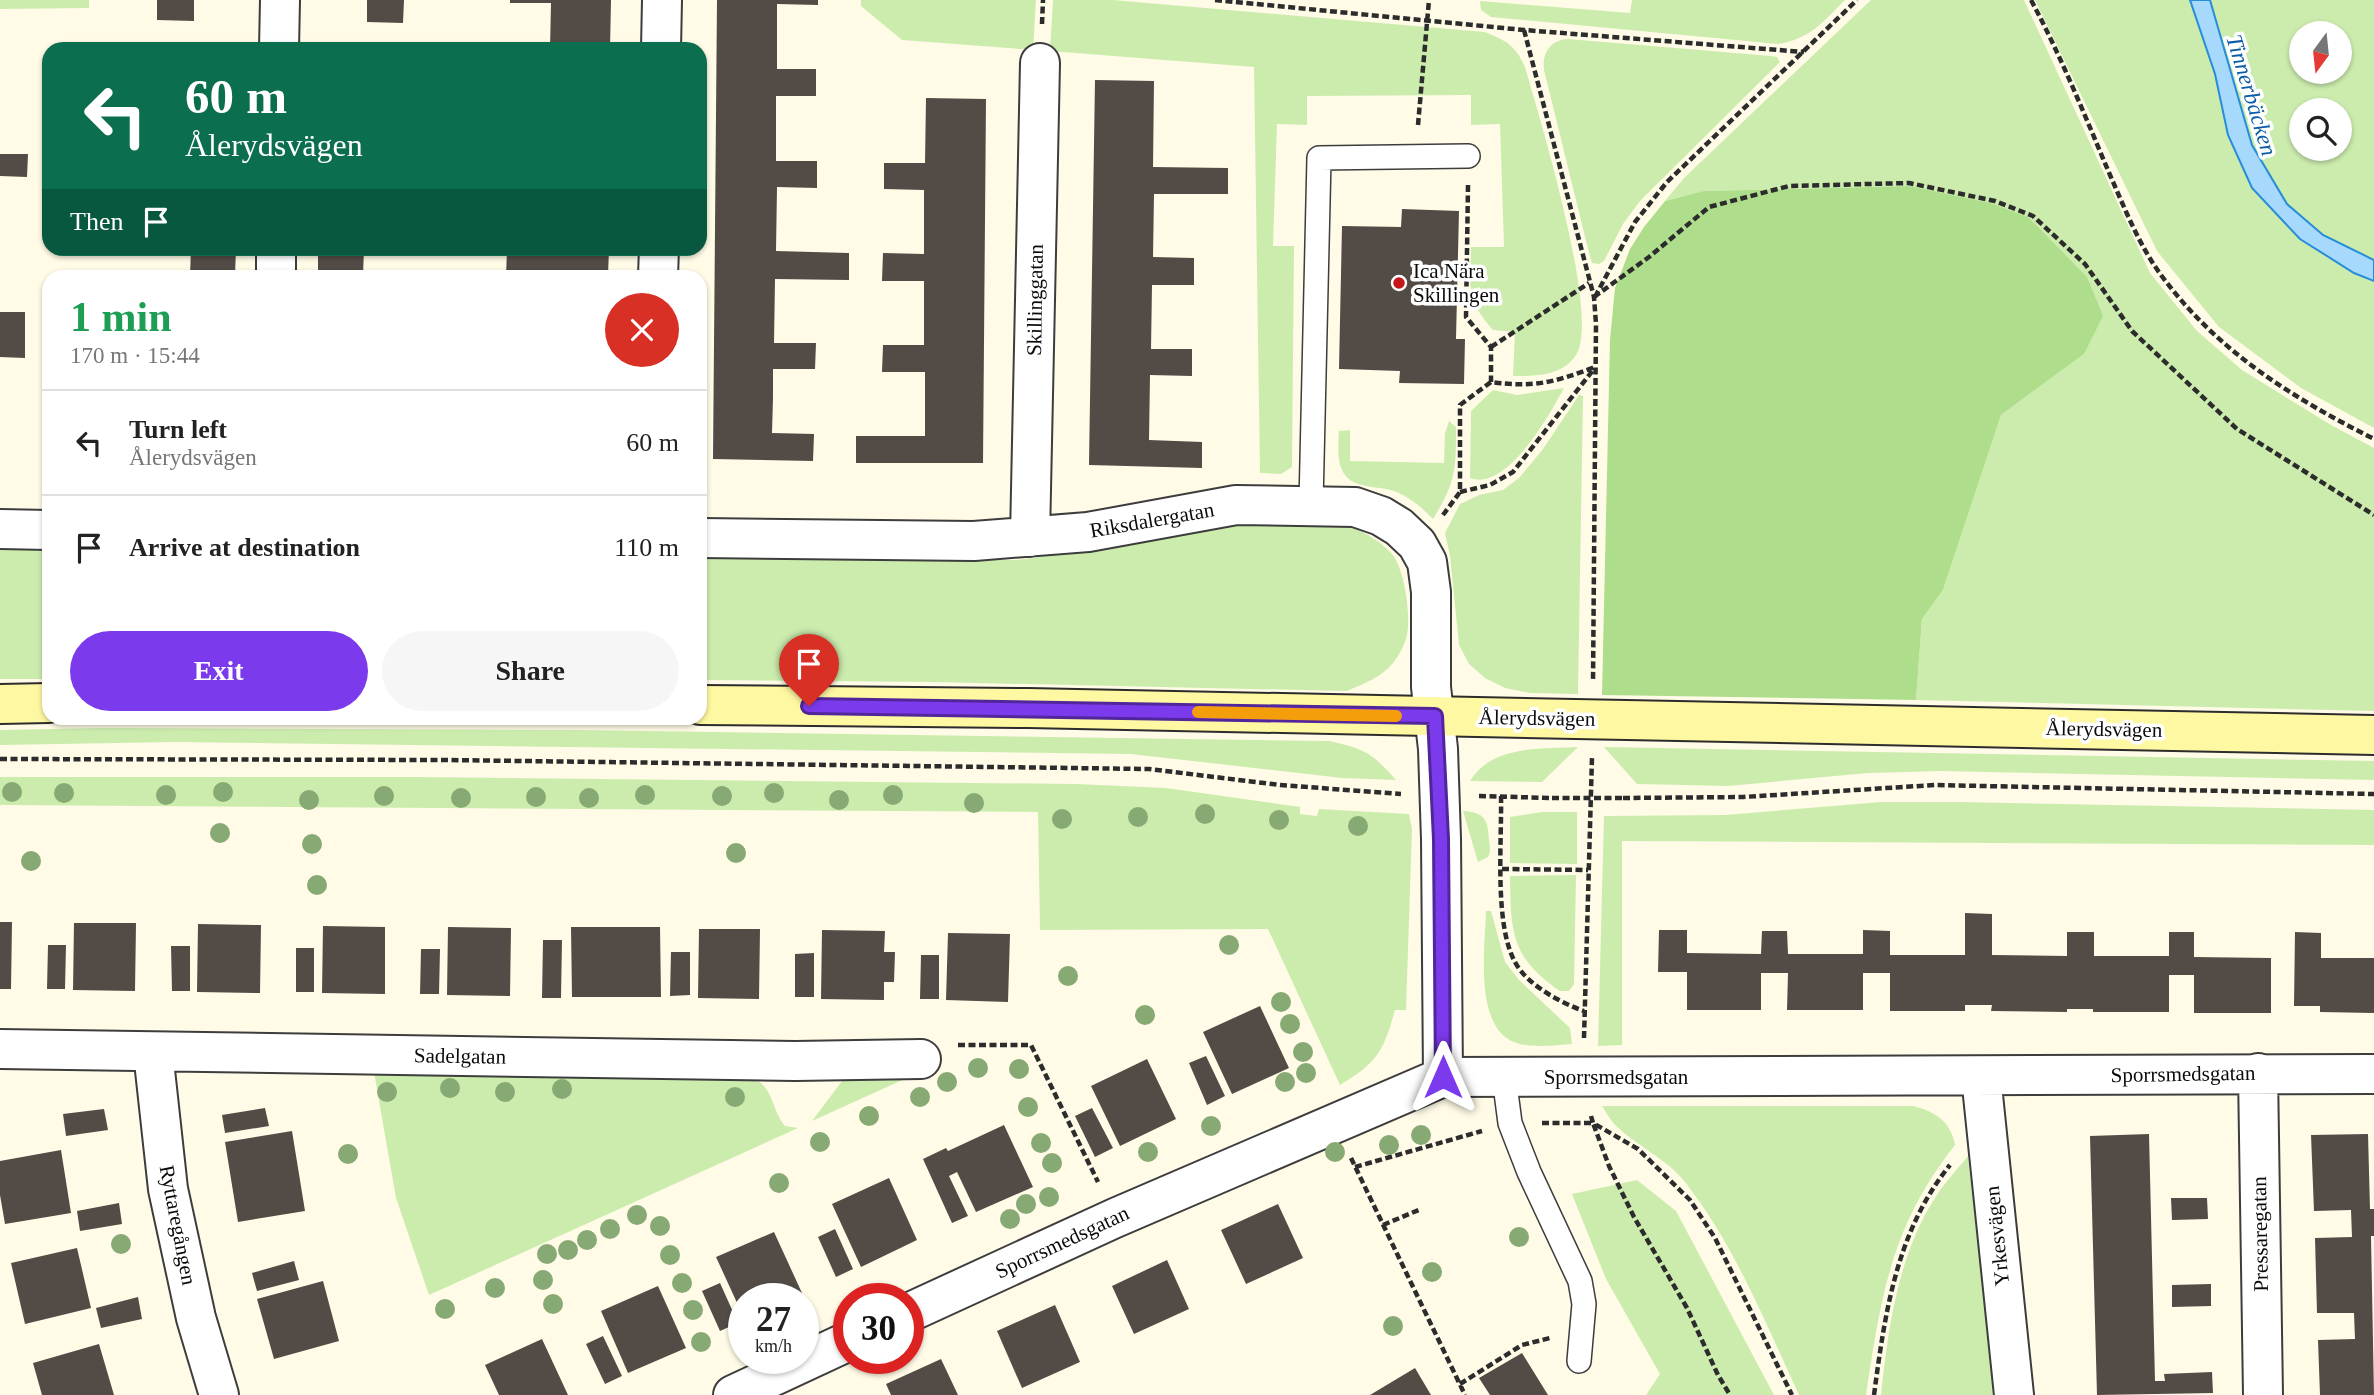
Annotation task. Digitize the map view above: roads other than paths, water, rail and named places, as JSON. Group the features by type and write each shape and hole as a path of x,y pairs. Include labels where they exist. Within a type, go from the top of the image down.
{"main road":[{"path":"0,704 42,703"},
{"name":"Ålerydsvägen","path":"707,705 1435,716 2374,735"}],"street":[{"path":"279,42 280,0"},
{"path":"661,42 662,0"},
{"name":"Skillinggatan","path":"1030,537 1040,62"},
{"name":"Riksdalergatan","path":"707,538 974,541 1088,532 1236,505 1355,506 1381,516 1399,527 1417,544 1427,562 1431,592 1431,687 1440,796 1443,1077"},
{"path":"0,529 42,530"},
{"name":"Sadelgatan","path":"0,1049 795,1060 921,1059"},
{"name":"Ryttaregången","path":"153,1052 168,1189 195,1318 219,1395"},
{"name":"Pressaregatan","path":"2258,1073 2263,1395"},
{"name":"Sporrsmedsgatan","path":"924,1306 1115,1217 1443,1077 2374,1074"},
{"name":"Yrkesvägen","path":"1981,1076 2014,1395"},
{"path":"733,1395 833,1348"}],"lane":[{"path":"1311,504 1319,158 1468,156"},
{"path":"1504,1077 1510,1123 1529,1172 1580,1280 1584,1304 1579,1361"}],"water":[{"path":"2190,0 2210,0 2252,145 2287,204 2323,235 2374,260 2374,281 2354,273 2300,239 2252,188 2228,135 2215,74"}],"place":[{"name":"Ica Nära Skillingen","path":"1399,283"}],"water label":[{"name":"Tinnerbäcken","path":"2252,95"}]}
